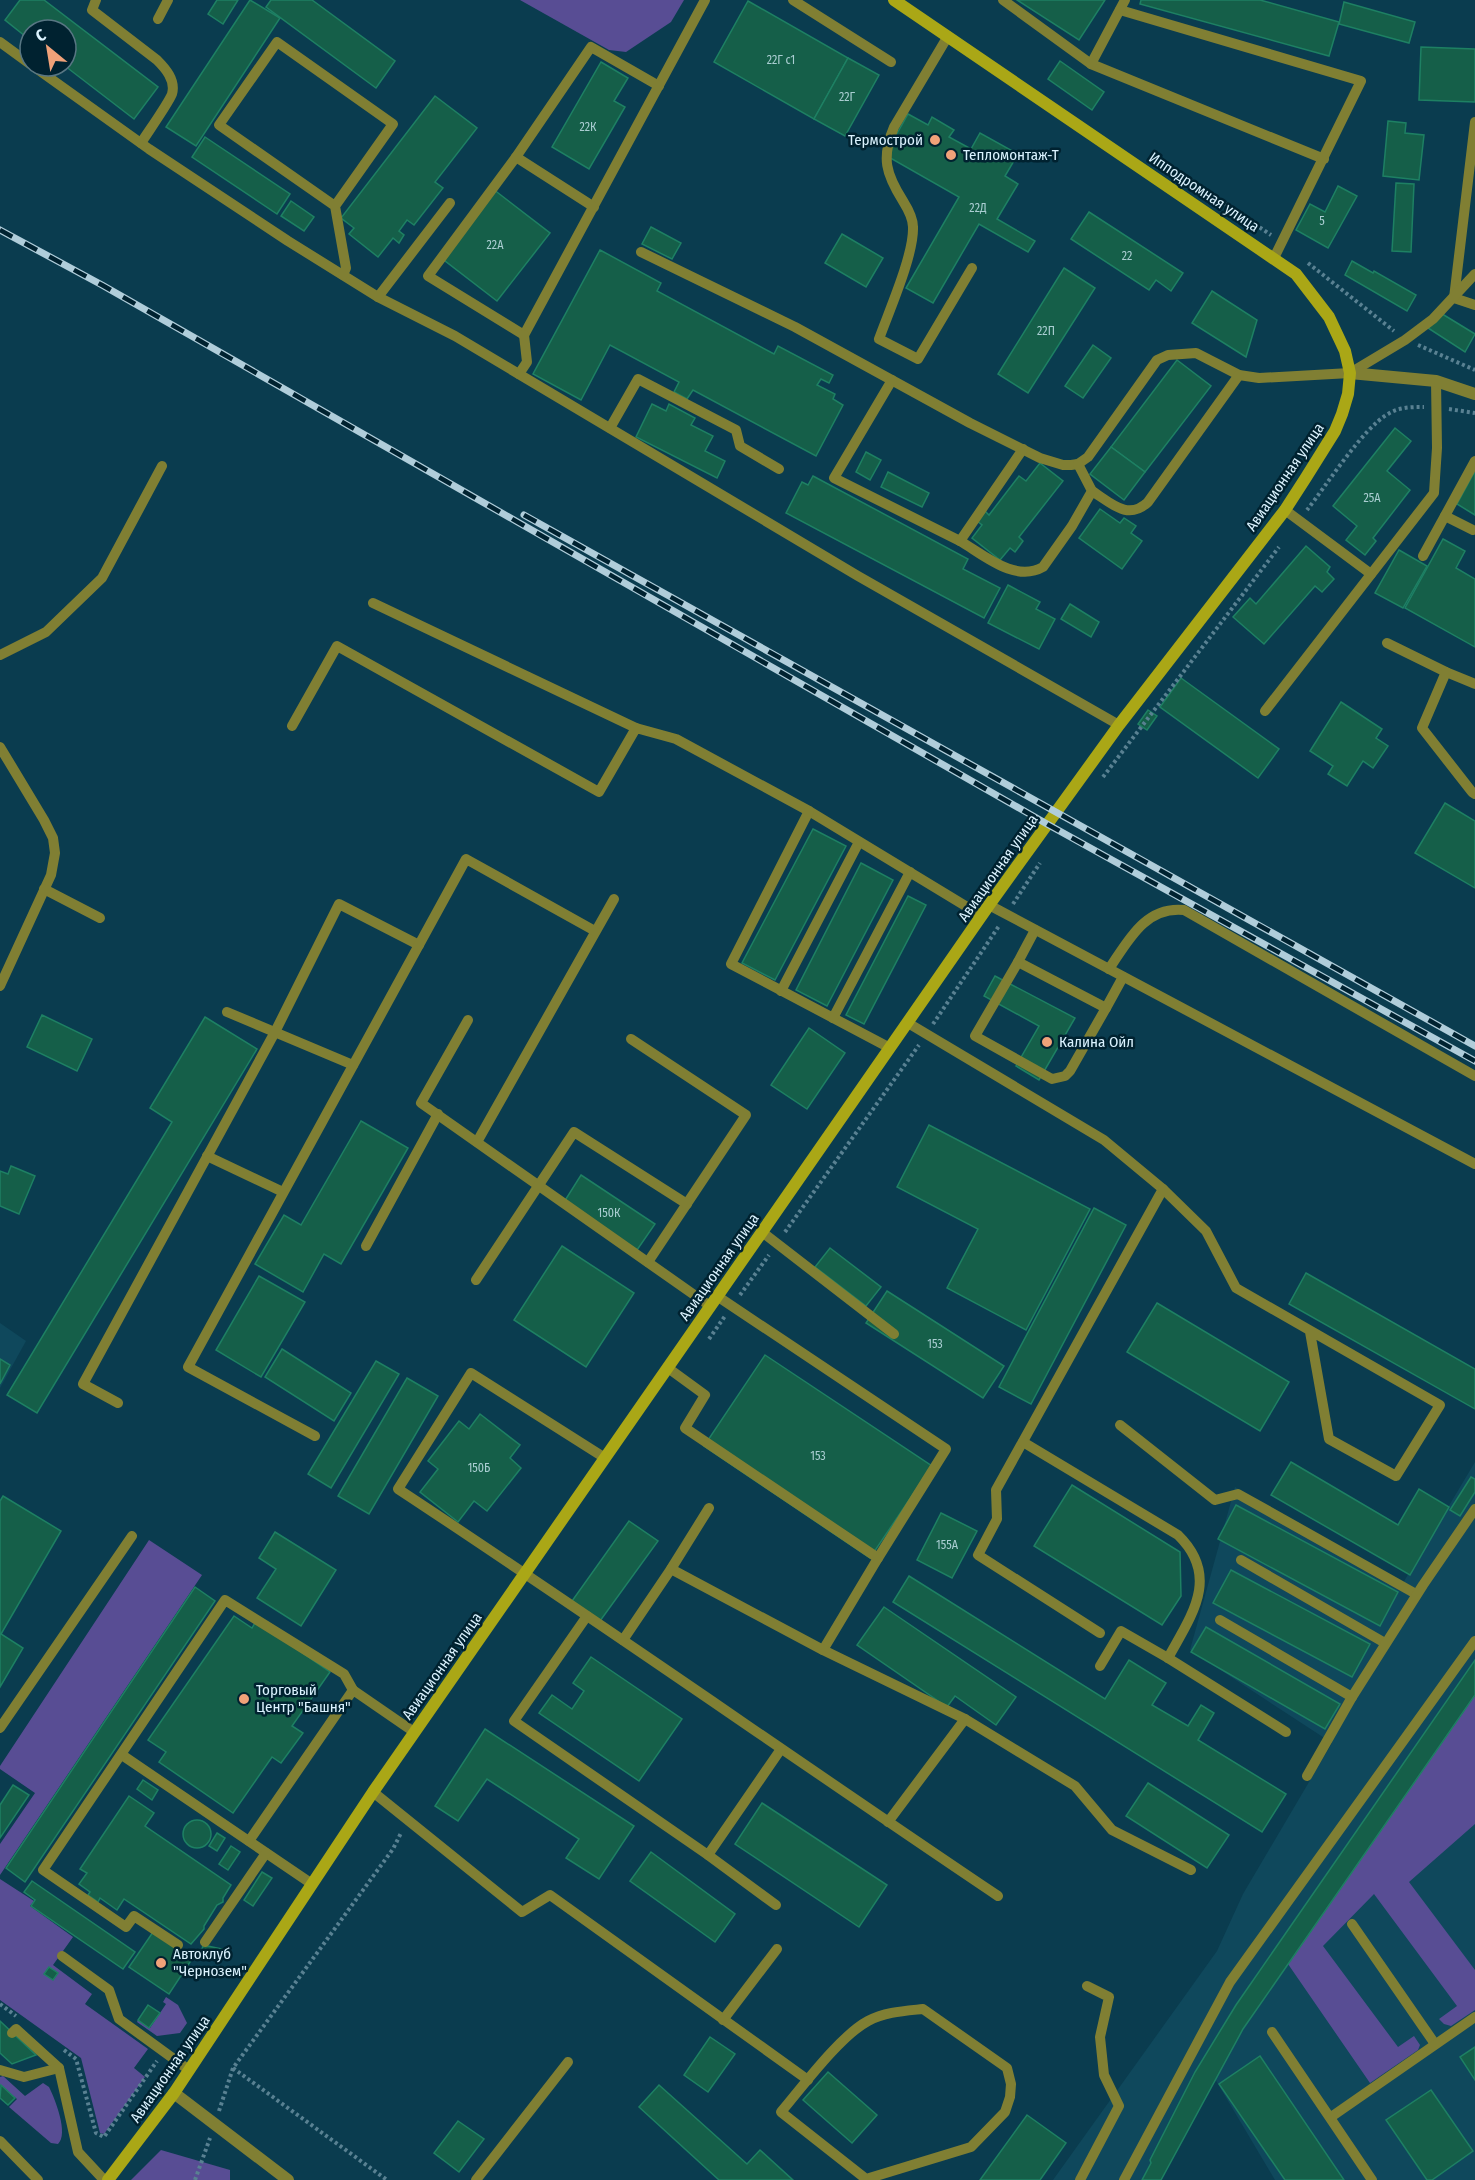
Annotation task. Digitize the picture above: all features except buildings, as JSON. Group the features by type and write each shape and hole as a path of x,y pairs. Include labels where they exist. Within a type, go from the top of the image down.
{"main road":[{"name":"Ипподромная улица","path":"894,0 1296,274 1329,317 1345,351 1350,373"},
{"name":"Авиационная улица","path":"106,2180 174,2093 372,1792 986,911 1119,725 1286,510 1335,431 1348,394 1350,373"}],"street":[{"path":"1350,373 1436,381 1475,394"},
{"path":"174,2093 288,2180"}],"lane":[{"path":"96,0 92,10 157,60 166,69 171,80 172,93 141,143"},
{"path":"158,19 168,0"},
{"path":"519,374 527,362 524,335 705,0"},
{"path":"792,0 891,62"},
{"path":"1003,0 1092,64 1324,159"},
{"path":"1092,64 1122,5 1361,81 1274,258"},
{"path":"948,36 894,127 888,142 886,153 890,177 908,208 914,228 899,284 879,339 918,359 972,268"},
{"path":"0,42 18,55"},
{"path":"335,206 393,124 277,42 219,125 335,206 346,268 343,275"},
{"path":"524,335 428,276 516,158 591,47 659,86"},
{"path":"50,78 141,143 288,242 378,297 455,336 858,576 1119,725"},
{"path":"1454,298 1475,122"},
{"path":"516,158 594,207"},
{"path":"378,297 450,203"},
{"path":"641,252 795,327 970,423 1023,449 1063,465 1078,464 1092,452 1157,360 1168,355 1196,353 1239,375 1259,378 1350,373 1405,340 1433,319 1475,274"},
{"path":"1454,298 1475,304"},
{"path":"1078,464 1092,491 1120,508 1130,511 1141,509 1239,375"},
{"path":"610,428 638,379 735,430 740,446 779,469"},
{"path":"892,380 834,478 960,541 1010,569 1020,572 1036,571 1048,561 1092,491"},
{"path":"1265,711 1434,493 1436,381"},
{"path":"960,541 1023,449"},
{"path":"1423,556 1475,461"},
{"path":"0,655 46,632 102,578 162,466"},
{"path":"1286,510 1371,574"},
{"path":"1445,516 1473,530"},
{"path":"373,603 636,728 676,739 809,811 910,872 986,911 1006,915 1475,1164"},
{"path":"1387,643 1475,684"},
{"path":"292,726 337,646 599,792 636,728"},
{"path":"1446,672 1422,728 1475,794"},
{"path":"0,747 53,837 55,854 51,875 0,986"},
{"path":"809,811 731,964 890,1048"},
{"path":"781,991 859,842"},
{"path":"315,1436 188,1367 466,859 595,931"},
{"path":"832,1018 910,872"},
{"path":"44,890 100,918"},
{"path":"477,1142 614,899"},
{"path":"118,1402 83,1384 275,1032 339,904 419,945"},
{"path":"1109,969 1138,927 1163,910 1184,910 1475,1076"},
{"path":"1035,930 975,1036 1052,1079 1065,1076 1070,1071 1123,976"},
{"path":"1018,962 1106,1008"},
{"path":"227,1012 353,1065"},
{"path":"468,1020 421,1102 648,1262 714,1301 732,1306 946,1449 824,1650"},
{"path":"908,1023 1104,1140 1163,1189 1206,1231 1236,1288 1440,1405 1396,1476 1329,1439 1310,1332"},
{"path":"631,1039 746,1115 648,1262"},
{"path":"366,1246 438,1114"},
{"path":"476,1280 574,1132 687,1204"},
{"path":"207,1156 284,1192"},
{"path":"1100,1633 978,1555 997,1519 996,1490 1163,1189"},
{"path":"762,1232 894,1334"},
{"path":"668,1368 705,1395 685,1428 878,1558"},
{"path":"605,1458 471,1373 398,1489 998,1896"},
{"path":"1120,1425 1215,1500 1238,1494 1416,1594"},
{"path":"1023,1442 1178,1535 1188,1544 1198,1565 1199,1598 1168,1658"},
{"path":"623,1640 709,1508"},
{"path":"1307,1776 1385,1643 1475,1509"},
{"path":"0,1728 4,1712 132,1536"},
{"path":"1240,1560 1385,1643"},
{"path":"671,1569 824,1650 965,1719 1075,1786 1112,1830 1191,1870"},
{"path":"178,1945 134,1916 126,1927 43,1870 225,1600 344,1674 353,1690 414,1732"},
{"path":"587,1616 514,1721 708,1855 776,1905"},
{"path":"1220,1620 1352,1697"},
{"path":"1100,1666 1121,1631 1286,1732"},
{"path":"1124,2180 1230,1982 1475,1641"},
{"path":"249,1841 353,1690"},
{"path":"888,1822 965,1719"},
{"path":"708,1855 781,1749"},
{"path":"122,1755 312,1884"},
{"path":"372,1792 522,1912 550,1895 808,2080"},
{"path":"205,1942 266,1852"},
{"path":"1352,1924 1435,2044"},
{"path":"723,2020 777,1949"},
{"path":"62,1956 109,1990 119,2019 189,2070"},
{"path":"1080,2180 1119,2106 1104,2075 1100,2037 1109,1997 1088,1986"},
{"path":"922,2009 1007,2068 1011,2084 1005,2112 971,2147 867,2180 781,2112 808,2080 853,2031 869,2021 886,2014 922,2009"},
{"path":"1331,2117 1475,2017"},
{"path":"12,2033 16,2029 59,2068 78,2152 106,2180"},
{"path":"1272,2032 1372,2180"},
{"path":"476,2180 568,2062"},
{"path":"0,2070 24,2077 59,2068"},
{"path":"0,2141 38,2180"}],"path":[{"path":"1098,783 1370,428 1387,414 1402,408 1437,406 1475,413"},
{"path":"707,1342 926,1034 1043,859"},
{"path":"197,2180 233,2068 393,1849 408,1821"},
{"path":"0,2004 19,2018"},
{"path":"57,2045 76,2059 96,2133 104,2137 164,2051"},
{"path":"233,2068 387,2180"}],"shaded area":[{"path":"520,0 684,0 671,22 626,52 609,50"},
{"path":"0,1323 26,1341 0,1388"},
{"path":"1475,1462 1475,2180 1275,2180 1215,2079 1161,2180 1053,2180 1217,1951 1243,1894 1332,1743 1190,1650 1235,1487 1403,1583"},
{"path":"149,1540 202,1575 0,1875 0,1844 35,1793 0,1769 0,1766"},
{"path":"1475,1695 1475,1824 1409,1882 1475,1970 1475,2010 1451,2026 1439,2019 1457,2006 1374,1894 1323,1946 1398,2047 1414,2036 1420,2045 1418,2050 1370,2083 1288,1964"},
{"path":"0,1879 34,1901 30,1906 73,1937 53,1965 92,1994 85,2004 148,2049 134,2068 145,2077 104,2134 100,2133 81,2058 0,2000"},
{"path":"166,1997 178,2005 187,2023 180,2033 157,2036 137,2022 138,2020 150,2028 166,2004 163,2002"},
{"path":"3,2076 25,2096 43,2083 49,2087 62,2125 61,2139 58,2144 51,2143 9,2107 17,2099 0,2085 0,2077"},
{"path":"161,2150 230,2170 230,2180 131,2180"}],"railway":[{"path":"0,230 102,285 1047,824 1475,1061"},
{"path":"524,515 1475,1046"}],"place":[{"name":"Термострой","path":"935,140"},
{"name":"Тепломонтаж-Т","path":"951,155"},
{"name":"Калина Ойл","path":"1047,1042"},
{"name":"Торговый Центр \"Башня\"","path":"244,1699"},
{"name":"Автоклуб \"Чернозем\"","path":"161,1963"}]}
